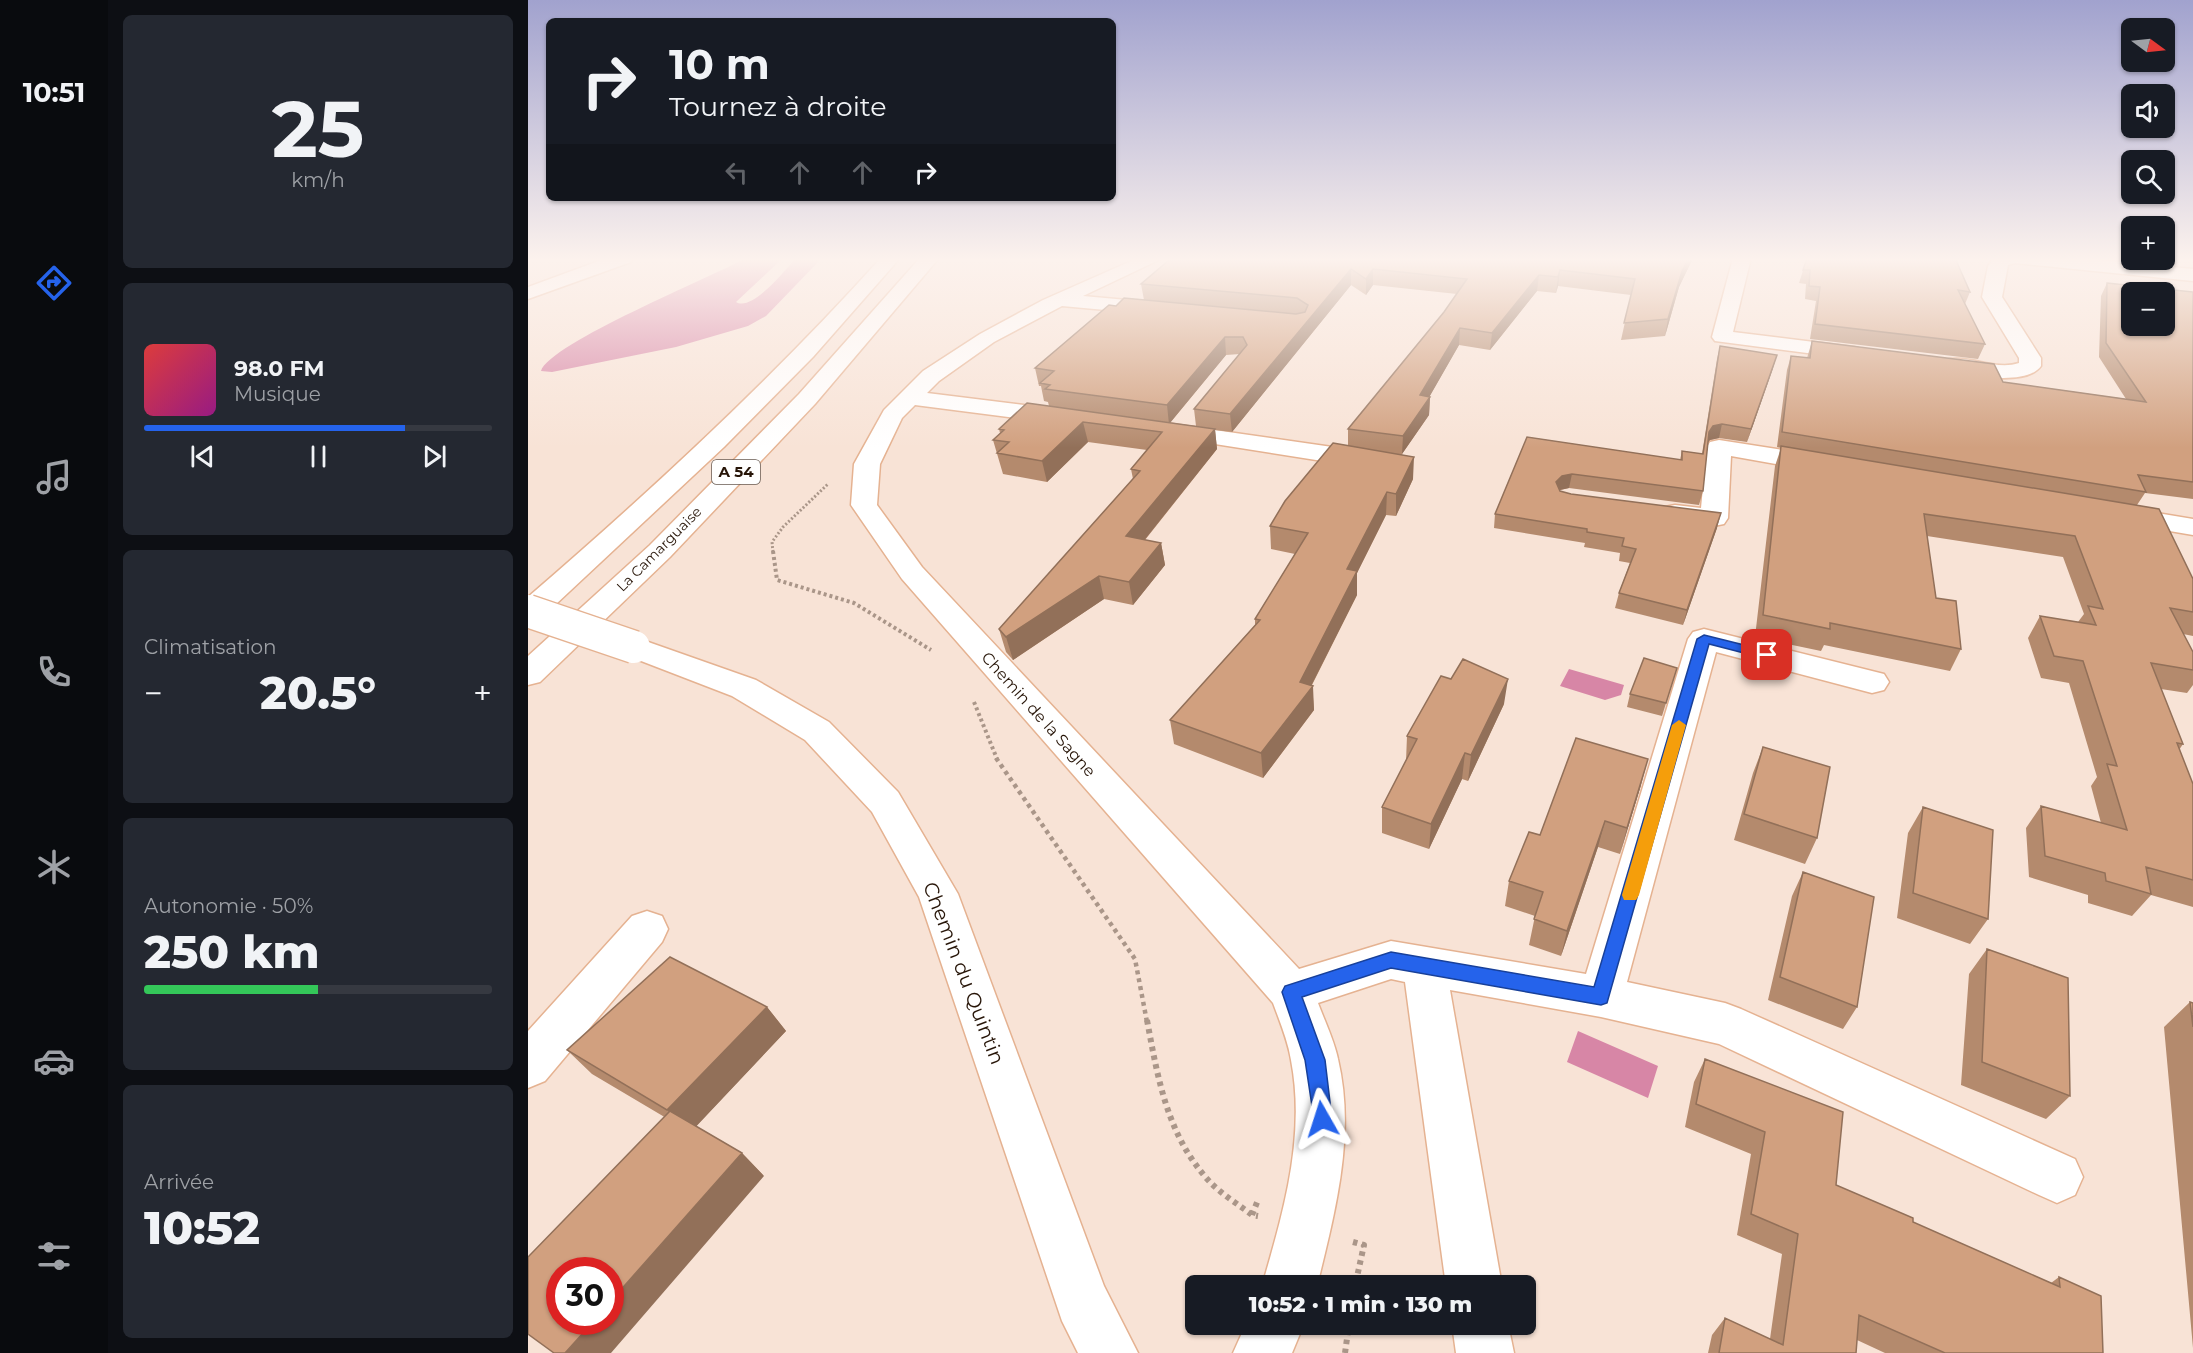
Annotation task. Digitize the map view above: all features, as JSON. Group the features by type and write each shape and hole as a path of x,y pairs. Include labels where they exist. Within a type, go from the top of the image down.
{"main road":[{"name":"A 54","path":"528,612 609,542 767,393 833,321"},
{"name":"La Camarguaise","path":"528,674 660,551 807,399 875,321"},
{"name":"Chemin de la Sagne","path":"1020,321 987,338 931,376 892,415 867,464 864,505 912,573 1291,992 1315,1060 1322,1119 1310,1212 1292,1275"},
{"path":"1726,321 1722,337 1877,356"},
{"path":"1936,363 2012,372 2024,371 2030,366 2030,358 2007,321"},
{"path":"908,397 1084,420"},
{"path":"1174,425 1394,464"},
{"path":"1647,509 1714,518 1719,447 1846,468"},
{"path":"2100,511 2193,527"},
{"name":"Chemin du Quintin","path":"528,612 634,646 744,688 817,731 885,802 938,894 1082,1301 1093,1353"},
{"path":"1601,997 1704,639 1872,682"},
{"path":"528,1065 647,929"},
{"path":"1291,992 1391,960 1601,997 1725,1024 2057,1177"},
{"path":"1424,965 1472,1275"},
{"name":"Chemin du Quintin","path":"1082,1301 1109,1353"},
{"path":"1262,1353 1272,1335"},
{"path":"1278,1335 1279,1353"},
{"path":"1482,1335 1485,1353"}],"path":[{"path":"834,479 783,527 772,542 777,580 854,603 936,654"},
{"path":"969,695 975,703 999,765 1135,959 1160,1088 1182,1147 1210,1182 1252,1215"},
{"path":"1357,1275 1364,1245"},
{"path":"1345,1353 1347,1335"}],"shaded area":[{"path":"614,321 757,321 748,326 676,347 552,372 541,371 551,359"},
{"path":"1569,669 1624,685 1621,695 1605,700 1560,686"},
{"path":"1578,1031 1658,1066 1648,1098 1567,1062"}],"building":[{"path":"1090,321 1307,321 1230,414 1194,409 1247,345 1243,337 1225,337 1167,405 1045,389 1050,385 1040,383 1054,371 1035,368"},
{"path":"1437,321 1502,321 1492,333 1460,328 1420,395 1430,397 1403,436 1348,429"},
{"path":"1815,321 1974,321 1985,344 1815,324"},
{"path":"2106,321 2121,321 2121,336 2175,336 2175,321 2193,321 2193,482 2138,475 2146,492 1782,432 1791,356 1810,358 1812,341 1994,364 2003,382 2146,402 2106,343"},
{"path":"1720,346 1777,355 1751,429 1722,424 1713,426 1709,432 1703,491 1572,474 1562,476 1556,482 1560,491 1571,494 1721,513 1687,610 1619,593 1636,549 1622,546 1624,538 1587,532 1587,529 1495,514 1527,437 1682,460 1682,451 1703,454"},
{"path":"1027,403 1215,429 1126,536 1161,543 1129,582 1099,576 1006,637 999,629 1140,471 1131,469 1162,432 1083,422 1042,461 997,453 1009,442 993,440 1004,430 999,429"},
{"path":"1333,443 1414,457 1396,494 1387,492 1347,569 1357,571 1300,682 1313,686 1261,753 1170,720 1260,620 1255,619 1308,533 1270,526 1285,501"},
{"path":"1781,446 2159,509 2193,579 2193,612 2170,608 2193,652 2193,670 2151,663 2183,744 2177,743 2193,784 2193,880 2146,867 2151,894 2106,881 2105,873 2045,856 2041,806 2127,830 2107,764 2117,766 2083,661 2054,656 2040,616 2096,625 2088,606 2103,609 2075,536 1924,514 1936,598 1956,601 1961,649 1830,623 1830,629 1763,615"},
{"path":"1644,658 1677,668 1666,703 1630,694"},
{"path":"1463,659 1508,679 1471,755 1465,753 1431,824 1382,807 1417,739 1407,736 1441,676 1451,679"},
{"path":"1576,738 1648,759 1627,828 1605,821 1567,931 1534,919 1543,892 1509,881 1529,832 1540,835"},
{"path":"1763,747 1830,767 1817,838 1744,814"},
{"path":"1923,807 1993,830 1988,919 1913,893"},
{"path":"1803,872 1874,897 1857,1007 1780,977"},
{"path":"1987,949 2068,978 2070,1096 1982,1062"},
{"path":"670,957 767,1007 667,1110 567,1050"},
{"path":"2190,1002 2193,1003 2193,1027"},
{"path":"1705,1059 1843,1112 1836,1185 1913,1218 1913,1222 2060,1287 2059,1277 2101,1296 2103,1353 1945,1353 1859,1315 1856,1353 1719,1353 1725,1318 1783,1345 1798,1234 1751,1214 1765,1132 1696,1104"},
{"path":"670,1111 742,1153 624,1286 624,1257 546,1257 546,1335 581,1335 565,1353 554,1353 528,1334 528,1257"}],"slow traffic":[{"path":"1630,895 1679,725"}],"route":[{"path":"1322,1119 1315,1060 1291,992 1391,960 1601,997 1704,639 1767,655"}]}
